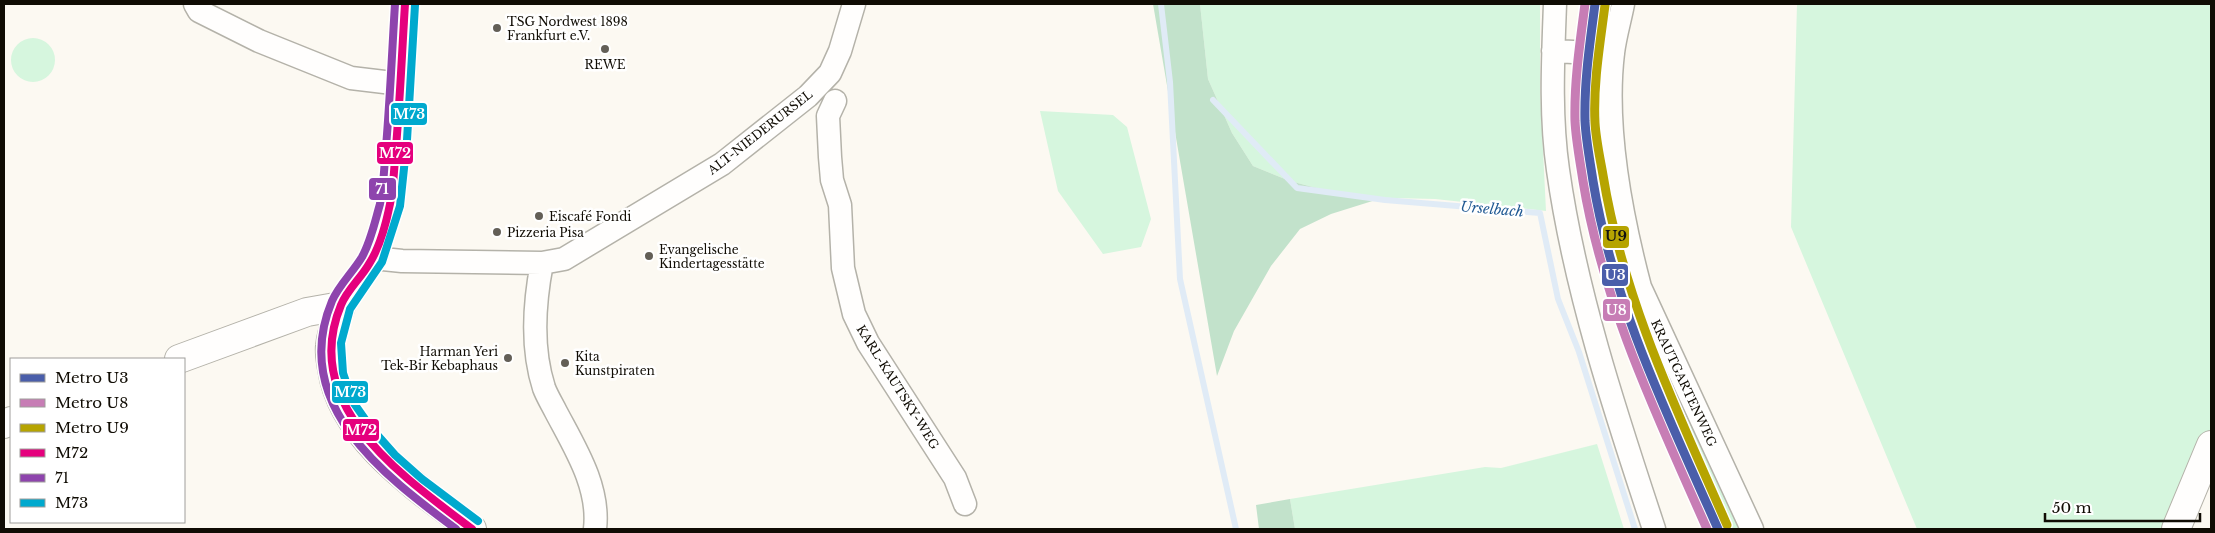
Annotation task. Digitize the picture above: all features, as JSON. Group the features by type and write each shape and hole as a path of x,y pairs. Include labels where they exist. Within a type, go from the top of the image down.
{"main road":[{"path":"182,358 307,312 341,306 329,347 334,378 343,406 362,436 423,492 472,529"},
{"path":"2176,529 2211,446"}],"street":[{"path":"195,4 199,11 259,41 351,78 401,84"},
{"path":"341,306 357,278 372,258 390,202 401,84 405,4"},
{"name":"ALT-NIEDERURSEL","path":"372,258 402,261 542,264 564,259 722,164 808,96 830,74 840,51 854,4"},
{"path":"1555,4 1553,98 1558,170 1574,255 1624,435 1654,529"},
{"name":"KRAUTGARTENWEG","path":"1623,4 1613,54 1611,127 1620,200 1640,288 1752,529"},
{"path":"1553,51 1613,54"},
{"name":"KARL-KAUTSKY-WEG","path":"830,74 835,101 828,116 832,180 840,205 843,268 854,314 873,352 955,478 965,504"},
{"path":"542,264 534,314 540,369 545,389 592,487 597,517 595,529"}],"green space":[{"path":"1153,4 1200,4 1208,79 1232,133 1253,166 1290,181 1350,197 1382,198 1331,214 1300,229 1271,266 1234,331 1217,376"},
{"path":"1200,4 1540,4 1540,90 1546,211 1435,199 1350,197 1290,181 1253,166 1232,133 1208,79"},
{"path":"1797,4 2211,4 2211,445 2171,529 1917,529 1791,227"},
{"path":"33,38 45,42 51,48 55,60 51,72 45,78 33,82 21,78 15,72 11,60 15,48 21,42"},
{"path":"1595,68 1603,73 1634,289 1713,472 1740,529 1727,529 1627,292 1603,205 1593,120"},
{"path":"1040,111 1113,115 1127,127 1151,219 1141,247 1103,254 1058,191"},
{"path":"1597,444 1624,529 1295,529 1290,499 1485,467 1501,468"},
{"path":"1290,499 1295,529 1259,529 1256,505"}],"waterway":[{"name":"Urselbach","path":"1161,4 1170,82 1180,279 1236,529"},
{"name":"Urselbach","path":"1213,100 1297,188 1385,200 1540,213 1558,299 1579,352 1635,529"}],"metro line":[{"name":"U8","path":"1585,4 1576,77 1575,121 1577,144 1592,227 1604,271 1634,359 1707,529"},
{"name":"U3","path":"1595,4 1586,77 1585,121 1587,144 1602,227 1614,271 1644,359 1718,529"},
{"name":"U9","path":"1605,5 1596,79 1595,123 1612,221 1624,266 1654,354 1689,440 1727,525"}],"transit line":[{"name":"71","path":"395,4 380,204 365,251 338,289 332,301 322,338 323,372 333,404 350,433 373,460 400,485 456,529"},
{"name":"M72","path":"405,4 399,112 391,197 384,227 373,257 341,305 332,341 334,375 346,406 364,435 416,486 472,529"},
{"name":"M73","path":"415,5 407,140 400,206 382,262 350,309 341,343 343,373 353,402 372,429 395,455 422,479 478,521"}],"place":[{"name":"TSG Nordwest 1898 Frankfurt e.V.","path":"497,28"},
{"name":"REWE","path":"605,49"},
{"name":"Eiscafé Fondi","path":"539,216"},
{"name":"Pizzeria Pisa","path":"497,232"},
{"name":"Evangelische Kindertagesstätte","path":"649,256"},
{"name":"Harman Yeri Tek-Bir Kebaphaus","path":"508,358"},
{"name":"Kita Kunstpiraten","path":"565,363"}]}
